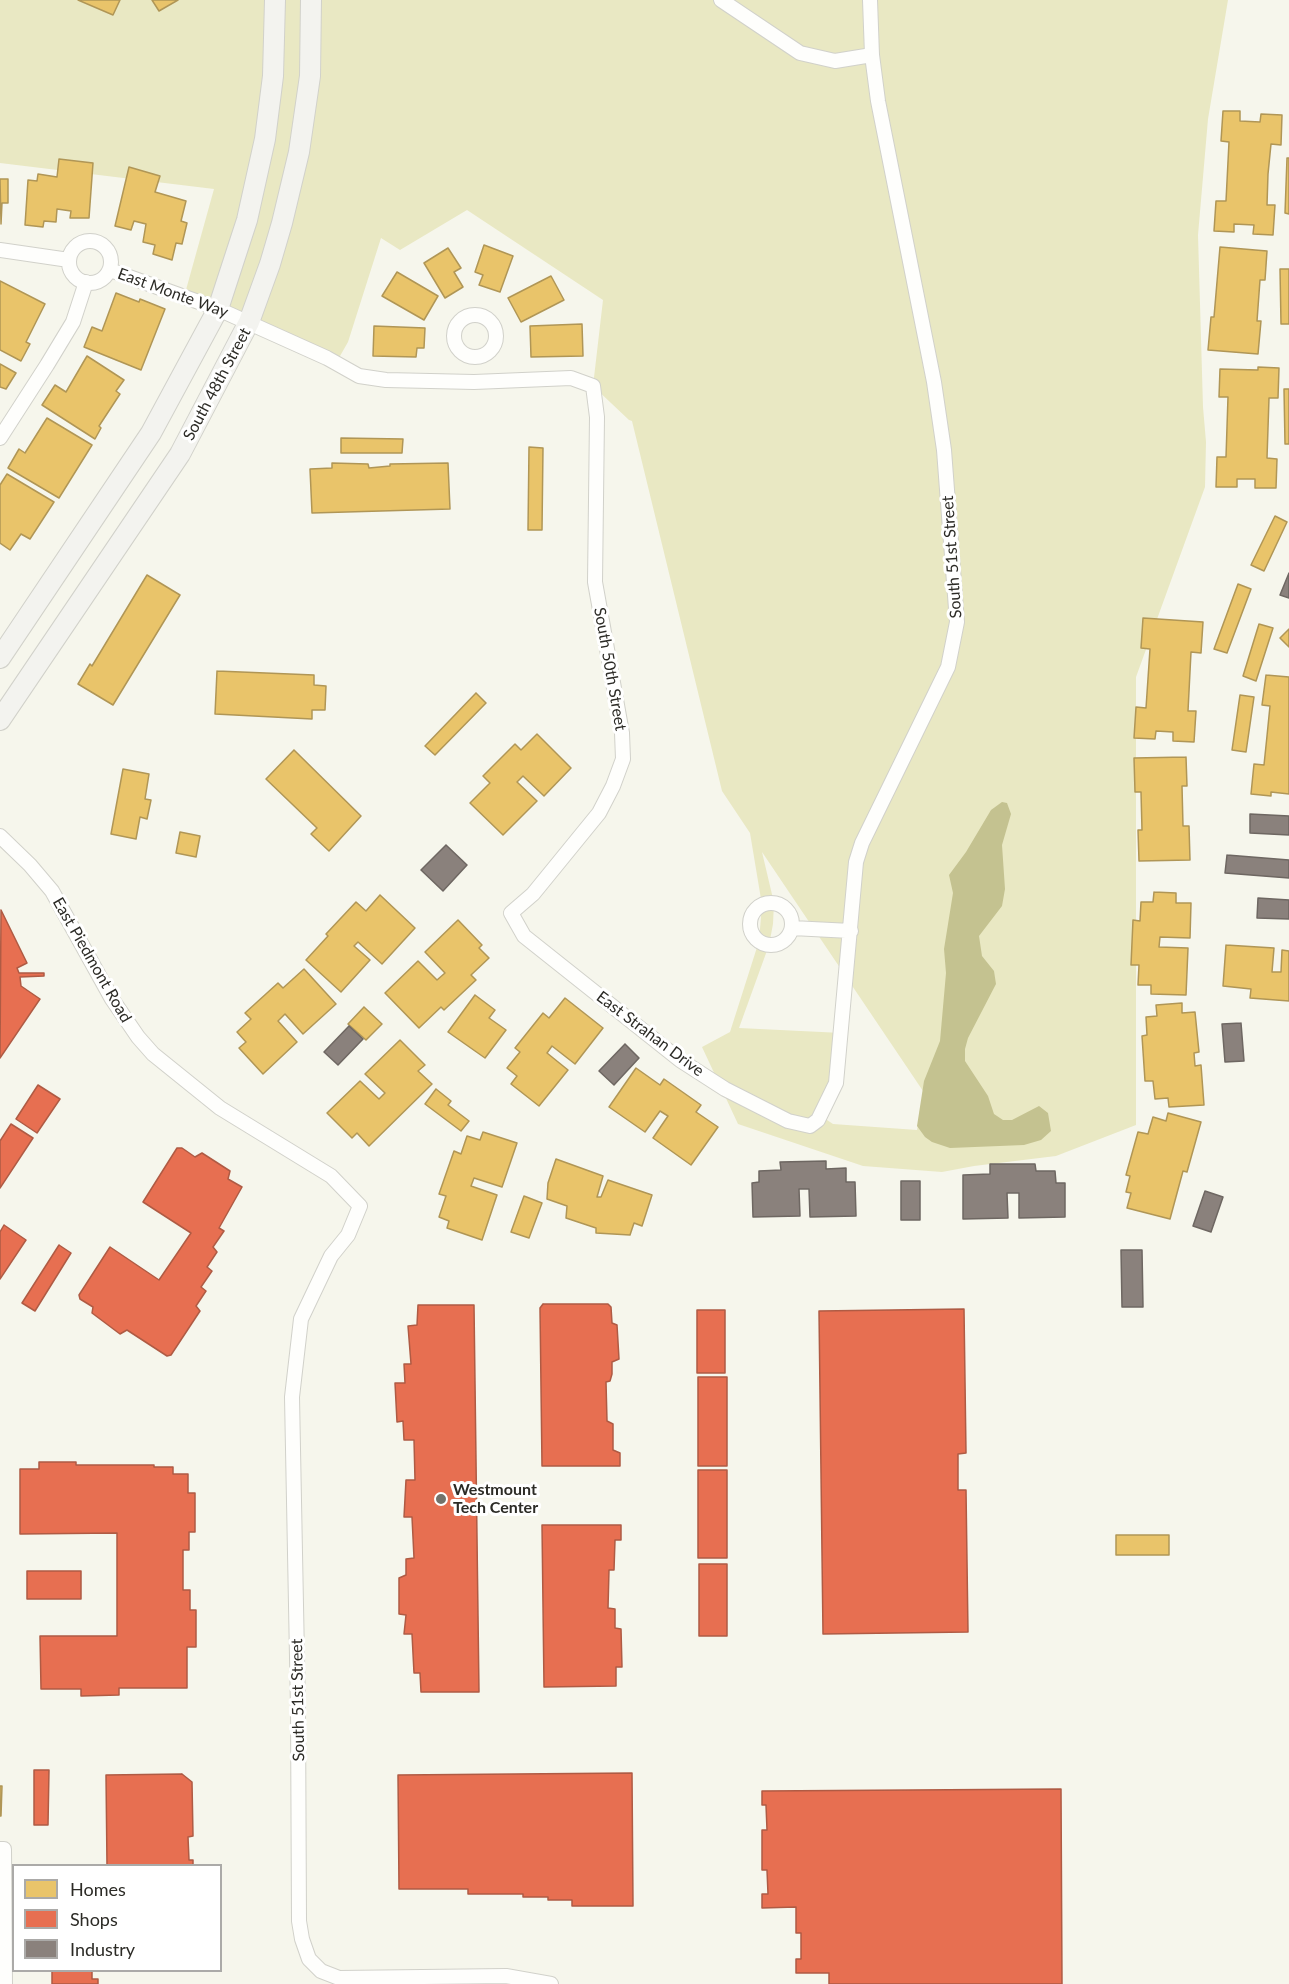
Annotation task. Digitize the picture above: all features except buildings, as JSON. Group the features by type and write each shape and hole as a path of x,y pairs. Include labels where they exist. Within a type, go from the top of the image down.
{"main road":[{"path":"0,658 151,433 218,309 247,220 265,139 273,76 275,0"},
{"name":"South 48th Street","path":"0,720 180,454 249,322 270,264 299,152 310,76 311,0"}],"street":[{"path":"721,0 800,53 836,61 872,55"},
{"name":"South 51st Street","path":"810,1126 818,1120 836,1083 856,862 862,843 948,667 957,622 943,439 934,382 878,101 872,55 870,0"},
{"name":"East Monte Way","path":"69,260 74,248 86,241 92,240 109,251 110,270 100,280 86,282"},
{"path":"0,250 69,260 71,272 86,282 73,322 0,438"},
{"name":"East Monte Way","path":"110,270 249,322 327,358 359,376 386,380 474,382 571,378 593,386"},
{"path":"474,357 474,382"},
{"name":"South 50th Street","path":"511,913 533,894 599,813 613,786 623,759 622,733 595,582 597,417 593,386"},
{"name":"East Piedmont Road","path":"0,836 30,865 52,891 112,999 153,1054 220,1108 332,1176 360,1206"},
{"name":"East Strahan Drive","path":"511,913 524,936 680,1060 725,1089 788,1121 810,1126"},
{"path":"792,928 851,931"},
{"name":"South 51st Street","path":"360,1206 348,1235 331,1256 301,1319 292,1397 298,1709 299,1921 302,1939 309,1959 321,1971 339,1978 506,1976 552,1984"},
{"path":"2,1849 5,1984"}],"green space":[{"path":"0,0 1228,0 1208,119 1198,235 1206,442 1205,487 1136,677 1136,1125 1056,1156 942,1172 863,1166 738,1124 702,1047 730,1032 759,941 762,905 750,833 722,791 632,421 593,386 603,300 467,210 400,250 381,238 348,342 336,363 184,297 214,189 0,163","holes":["762,852 923,1091 917,1130 833,1124 821,1116 842,1033 739,1028 769,945 773,924 774,903"]}],"shaded area":[{"path":"1002,802 1007,803 1011,814 1002,845 1005,889 1002,906 979,936 982,956 994,971 996,984 968,1038 965,1061 988,1096 994,1114 1003,1120 1012,1120 1039,1106 1048,1113 1051,1131 1041,1140 1024,1145 950,1148 932,1142 917,1126 924,1081 940,1041 946,973 944,949 953,893 949,875 991,810"}],"place":[{"name":"Westmount Tech Center","path":"441,1499"}]}
